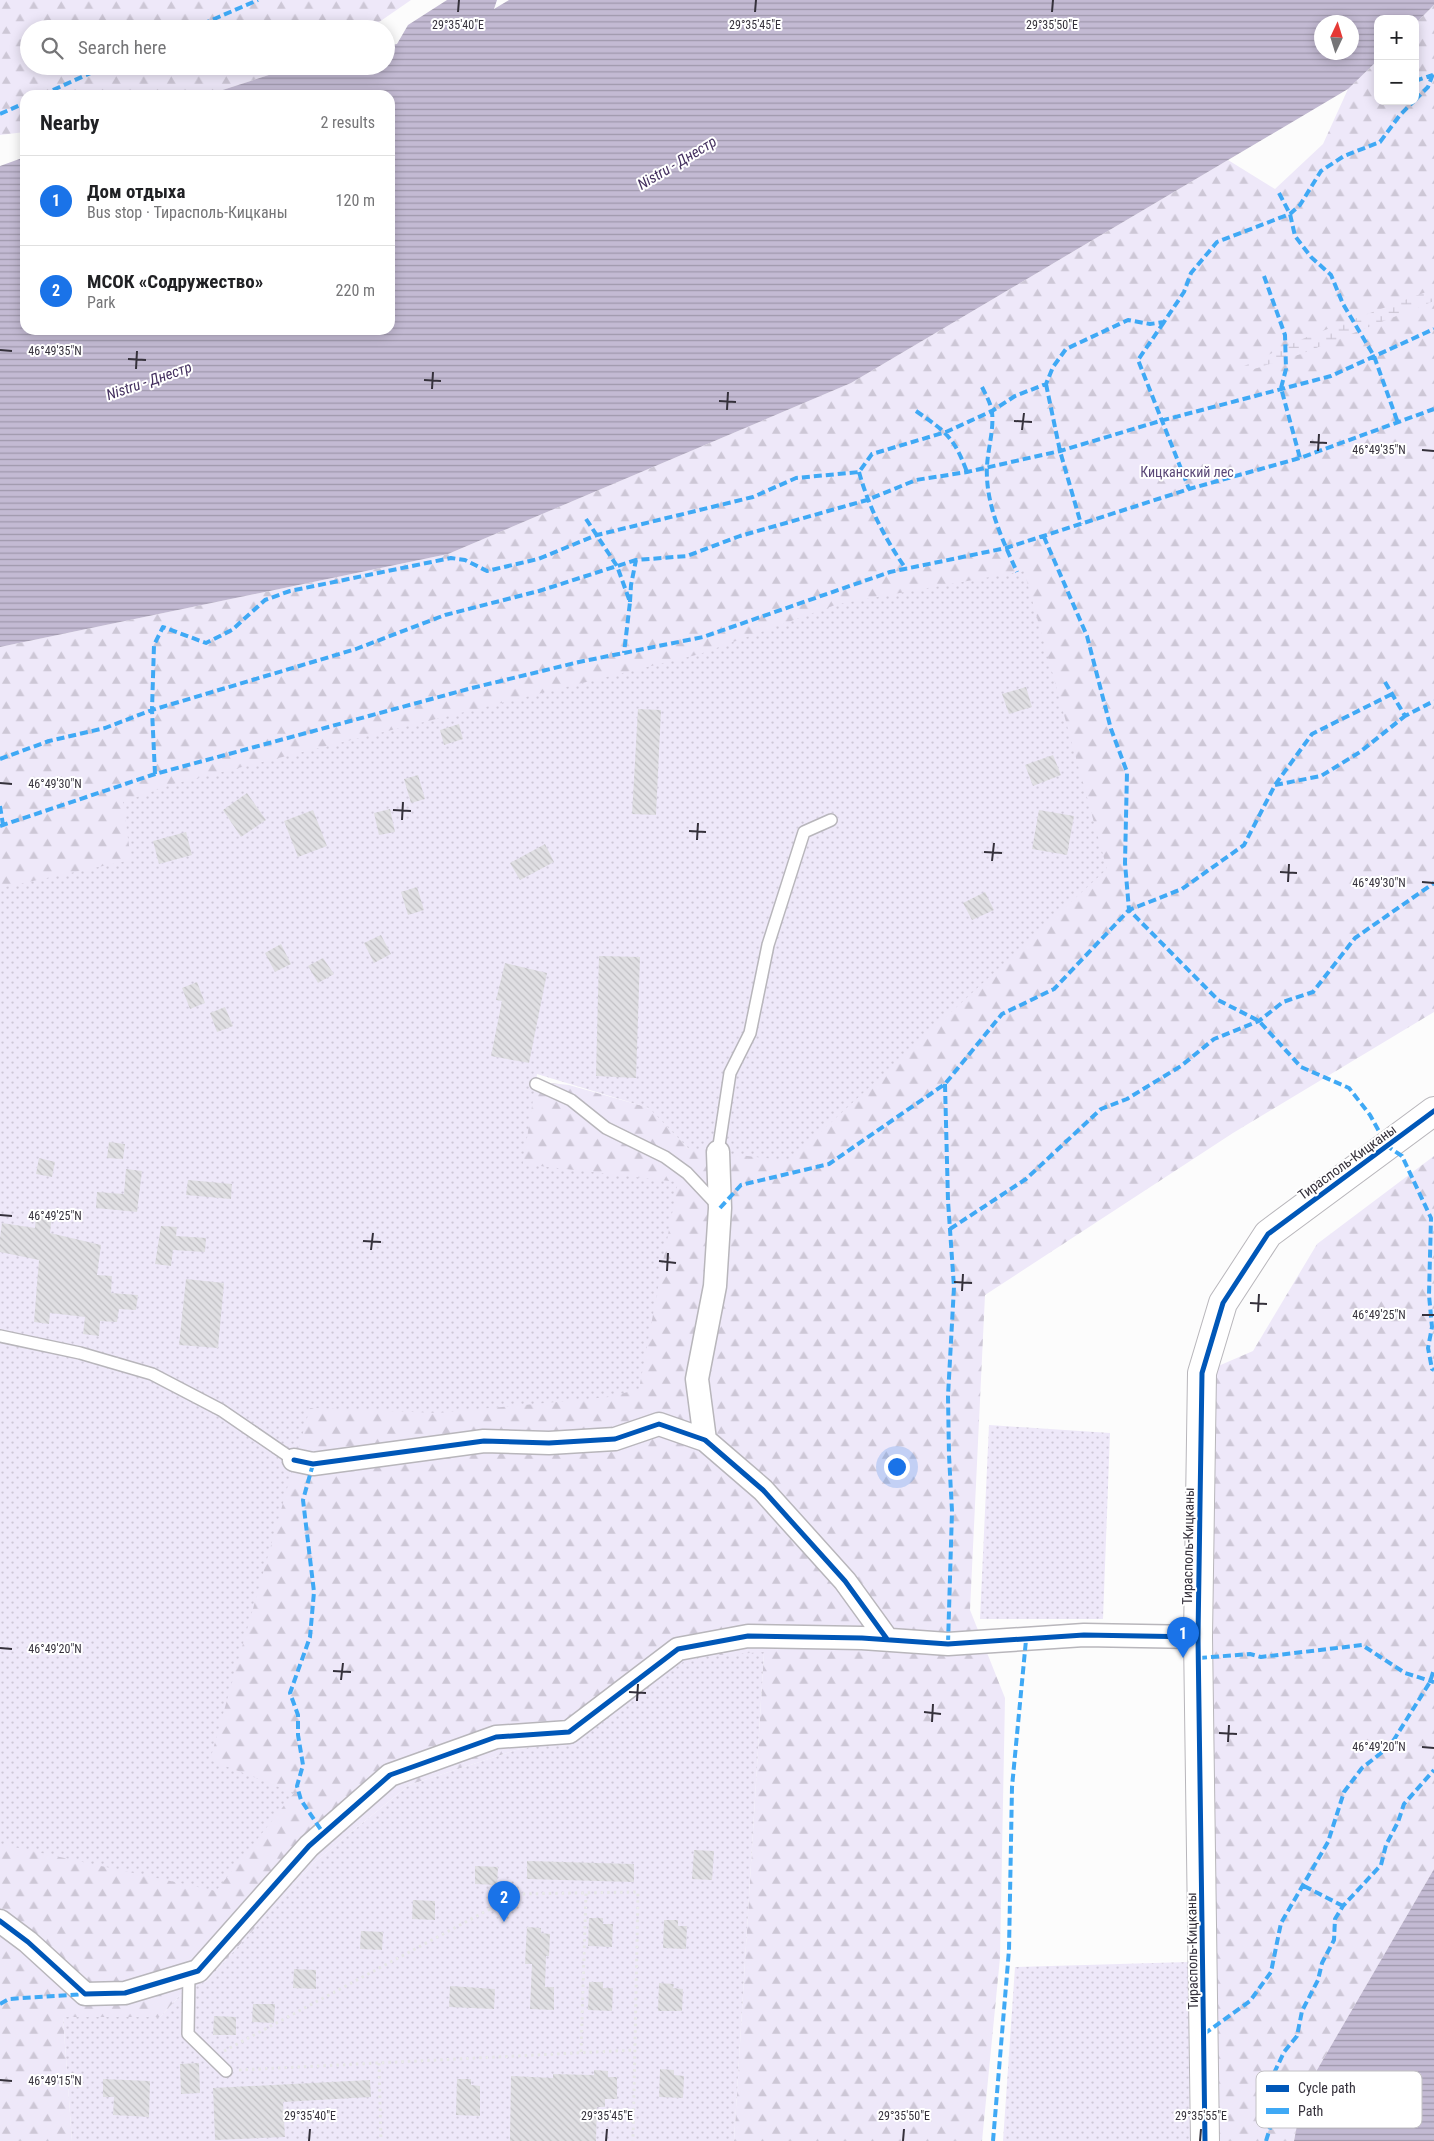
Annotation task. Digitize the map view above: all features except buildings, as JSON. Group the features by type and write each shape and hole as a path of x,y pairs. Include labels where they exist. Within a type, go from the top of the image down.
{"street":[{"name":"Тирасполь-Кицканы","path":"1205,2141 1198,1637 1202,1373 1223,1303 1268,1234 1434,1111"},
{"path":"704,1440 697,1379 715,1286 720,1208 718,1152"},
{"path":"294,1460 313,1464 484,1441 549,1443 615,1439 659,1424 704,1440 763,1490 845,1581 887,1640"},
{"path":"0,1921 28,1942 85,1994 125,1993 198,1971 308,1846 390,1775 496,1737 569,1732 678,1649 748,1636 887,1640 948,1644 1084,1635 1198,1637"}],"lane":[{"path":"718,1152 730,1073 750,1033 768,945 804,832 831,820"},
{"path":"536,1084 571,1100 606,1128 665,1158 687,1173 720,1208"},
{"path":"0,1336 80,1353 152,1374 222,1410 294,1460"},
{"path":"189,1973 188,2034 226,2071"}],"path":[{"path":"212,2057 518,1894 638,1892 633,2141"},
{"path":"581,2052 586,1893"},
{"path":"226,2071 635,2050"},
{"path":"379,2063 381,2141"}],"green space":[{"path":"0,0 411,0 382,20 20,20 20,75 269,75 223,90 20,90 20,133 0,135"},
{"name":"Кицканский лес","path":"1434,5 1434,1012 1233,1133 985,1295 970,1610 1005,1698 1000,1958 982,2141 734,2141 764,1652 578,1737 516,1750 409,1785 315,1862 207,1981 189,1986 160,2017 63,2017 72,2141 0,2141 0,647 448,554 851,383 1228,160 1275,189 1323,144 1348,89 1374,64 1374,105 1419,105 1419,20","holes":["248,916 773,1088 689,1149 650,1108 569,1085 467,1075"]},
{"path":"1434,289 1434,301 1301,354 1245,372 1242,367 1309,336"},
{"path":"1024,571 1107,869 789,1161 689,1149 649,1108 537,1074 523,1164 678,1182 639,1389 609,1397 438,1413 310,1408 210,1760 294,1793 216,1891 0,1844 0,888 131,860 123,802 173,784 700,654 838,604"},
{"path":"1434,1156 1434,1869 1316,2071 1256,2071 1256,2128 1296,2128 1294,2141 1205,2141 1202,1373 1253,1351 1317,1244"},
{"path":"989,1425 1110,1433 1103,1619 980,1619"},
{"path":"764,1652 734,2141 72,2141 63,2017 160,2017 189,1986 207,1981 315,1862 409,1785 516,1750 578,1737 690,1657"},
{"path":"1189,1962 1190,2141 1003,2141 1015,1967"}],"water":[{"name":"Nistru - Днестр","path":"447,0 497,0 494,9 509,0 1434,0 1434,5 1419,20 1419,15 1374,15 1374,64 1348,89 851,383 448,554 0,647 0,166 20,159 20,335 395,335 395,90 223,90 269,75 395,75 395,44 408,25"},
{"path":"1434,1869 1434,2141 1294,2141 1296,2128 1422,2128 1422,2071 1316,2071"}],"marked path":[{"path":"212,20 258,0"},
{"path":"1419,96 1428,87 1434,71"},
{"path":"53,90 86,75"},
{"path":"1419,80 1433,75"},
{"path":"0,114 20,105"},
{"path":"155,774 152,710 154,645 163,627 206,643 232,630 265,600 290,591 451,558 465,560 487,571 538,559 597,535 753,497 796,478 859,472 872,454 946,432 992,411 1015,396 1046,384 1053,367 1066,349 1128,320 1150,324 1164,322 1184,292 1191,273 1217,242 1290,214 1300,205 1321,171 1344,156 1380,142 1410,105"},
{"path":"1279,193 1290,214 1295,236 1311,257 1331,275 1343,304 1374,356 1398,423"},
{"path":"1264,276 1285,335 1286,369 1281,388 1300,458"},
{"path":"1164,322 1138,360 1189,489"},
{"path":"630,602 636,560 687,556 740,536 867,500 916,480 967,472 1060,451 1160,421 1331,376 1434,329"},
{"path":"1046,384 1060,451 1081,524"},
{"path":"982,387 992,412 987,466 989,494 996,520 1017,572"},
{"path":"0,826 155,774 472,688 579,662 703,637 890,572 1006,548 1189,489 1300,458 1434,409"},
{"path":"916,411 948,436 958,451 967,472"},
{"path":"859,472 878,523 906,569"},
{"path":"586,519 617,566 630,602 624,653"},
{"path":"720,1208 741,1185 829,1164 945,1084 1002,1014 1054,989 1129,910 1125,863 1127,772 1111,729 1087,636 1044,537"},
{"path":"0,759 49,741 105,728 152,710 356,649 445,615 539,591 636,560"},
{"path":"1385,682 1405,716 1434,701"},
{"path":"1392,694 1312,734 1275,785 1244,845 1182,889 1129,910 1218,1000 1259,1021 1301,1067 1349,1088 1370,1115 1387,1146 1402,1156 1431,1218 1429,1295 1432,1327 1428,1348 1432,1369 1434,1370"},
{"path":"1275,785 1321,776 1360,752 1405,716"},
{"path":"0,806 3,825"},
{"path":"950,1229 1026,1179 1101,1109 1127,1099 1181,1066 1214,1039 1259,1021 1283,1002 1313,992 1355,938 1434,883"},
{"path":"945,1084 948,1201 954,1287 948,1396 952,1511 948,1644"},
{"path":"313,1464 303,1500 314,1592 310,1637 290,1693 298,1715 298,1735 303,1765 297,1786 301,1800 323,1833"},
{"path":"993,2141 1009,1950 1012,1787 1026,1640"},
{"path":"1199,1658 1250,1654 1261,1657 1362,1645 1405,1673 1434,1682"},
{"path":"1204,2034 1250,2001 1271,1972 1281,1923 1328,1842 1344,1792 1362,1768 1390,1746 1430,1682 1434,1669"},
{"path":"1275,2071 1284,2052 1297,2036 1302,2011 1318,1980 1322,1963 1334,1940 1335,1919 1343,1906 1381,1865 1386,1845 1398,1822 1404,1804 1434,1770"},
{"path":"1304,1886 1343,1906"},
{"path":"0,2004 9,1999 85,1994"},
{"path":"1266,2141 1270,2128"}],"cycle path":[{"path":"1205,2141 1198,1637 1202,1373 1223,1303 1268,1234 1434,1111"},
{"path":"294,1460 313,1464 484,1441 549,1443 615,1439 659,1424 705,1440 763,1490 845,1581 887,1639"},
{"path":"0,1921 28,1942 85,1994 125,1993 198,1971 309,1846 390,1775 496,1737 569,1732 678,1649 748,1636 862,1638 948,1644 1084,1635 1198,1637"}],"place":[{"name":"Дом отдыха","path":"1183,1658"},
{"name":"МСОК «Содружество»","path":"504,1922"}]}
